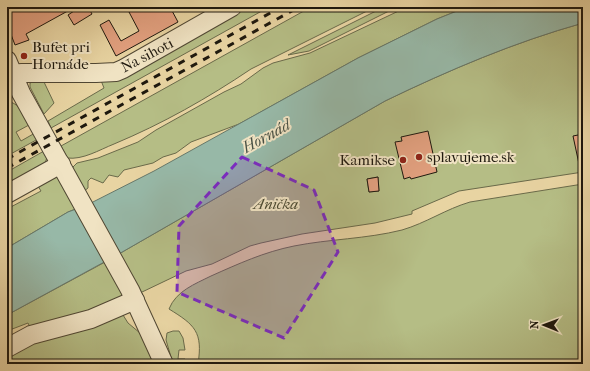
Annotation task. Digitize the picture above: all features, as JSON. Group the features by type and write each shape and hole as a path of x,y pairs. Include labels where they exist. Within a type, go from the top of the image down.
{"street":[{"name":"Na sihoti","path":"9,71 38,73 116,72 232,7"},
{"path":"9,71 132,295 164,364"},
{"path":"7,194 61,164"},
{"path":"7,348 31,335 91,319 132,295"}],"highlighted area":[{"path":"242,157 314,190 338,252 284,338 177,292 179,226"}],"green space":[{"path":"242,7 269,7 51,128 48,121 104,88 100,78 176,45"},
{"path":"311,7 375,7 251,69 201,100 150,128 91,154 79,158 67,158 61,146"},
{"path":"384,7 397,7 309,51 288,55"},
{"path":"407,7 467,7 437,19 358,58 239,124 191,142 176,153 163,157 153,163 124,170 118,177 109,175 103,183 91,178 88,181 88,188 83,192 72,171 73,167 77,163 98,158 138,142 156,130 241,84 263,68 273,63 310,53"},
{"name":"Anička","path":"583,23 583,172 459,191 412,211 412,214 375,223 302,234 250,246 212,264 186,271 140,293 117,255 385,101 433,78 482,58","holes":["378,177 379,191 369,192 367,179"]},
{"path":"44,82 54,103 44,114 30,87 30,83"},
{"path":"7,102 11,102 18,107 29,125 16,132 21,141 35,133 38,139 7,156"},
{"path":"44,151 47,157 44,167 7,189 7,172"},
{"path":"57,177 61,178 78,208 68,212 7,248 7,209 41,191 36,183"},
{"path":"583,184 583,364 198,364 199,344 195,330 185,320 169,309 176,297 193,285 262,255 294,246 402,230 470,202"},
{"path":"107,261 126,297 32,332 28,323 7,331 7,315"},
{"path":"134,310 123,315 128,323 146,338 159,364 7,364 7,352"},
{"path":"179,331 183,338 185,350 179,350 178,359 185,359 184,364 173,364 166,340 167,333"}],"water":[{"name":"Hornád","path":"467,7 583,7 583,23 507,48 433,78 385,101 117,255 7,315 7,248 68,212 87,205 154,171 358,58 437,19"}],"building":[{"path":"7,7 75,7 26,34 29,40 15,45 7,24"},
{"path":"80,7 88,7 92,14 74,25 68,15"},
{"path":"138,7 170,7 178,22 116,56 100,25 109,20 121,41 139,31 129,12"},
{"name":"splavujeme.sk","path":"428,131 437,172 411,179 410,177 404,179 395,142 402,141 401,137"},
{"path":"583,134 583,163 579,164 573,136"},
{"path":"378,177 379,191 369,192 367,179"}],"railway":[{"path":"7,159 281,7"},
{"path":"7,168 299,7"}],"place":[{"name":"Bufet pri Hornáde","path":"24,56"},
{"name":"splavujeme.sk","path":"419,157"},
{"name":"Kamikse","path":"403,160"}]}
